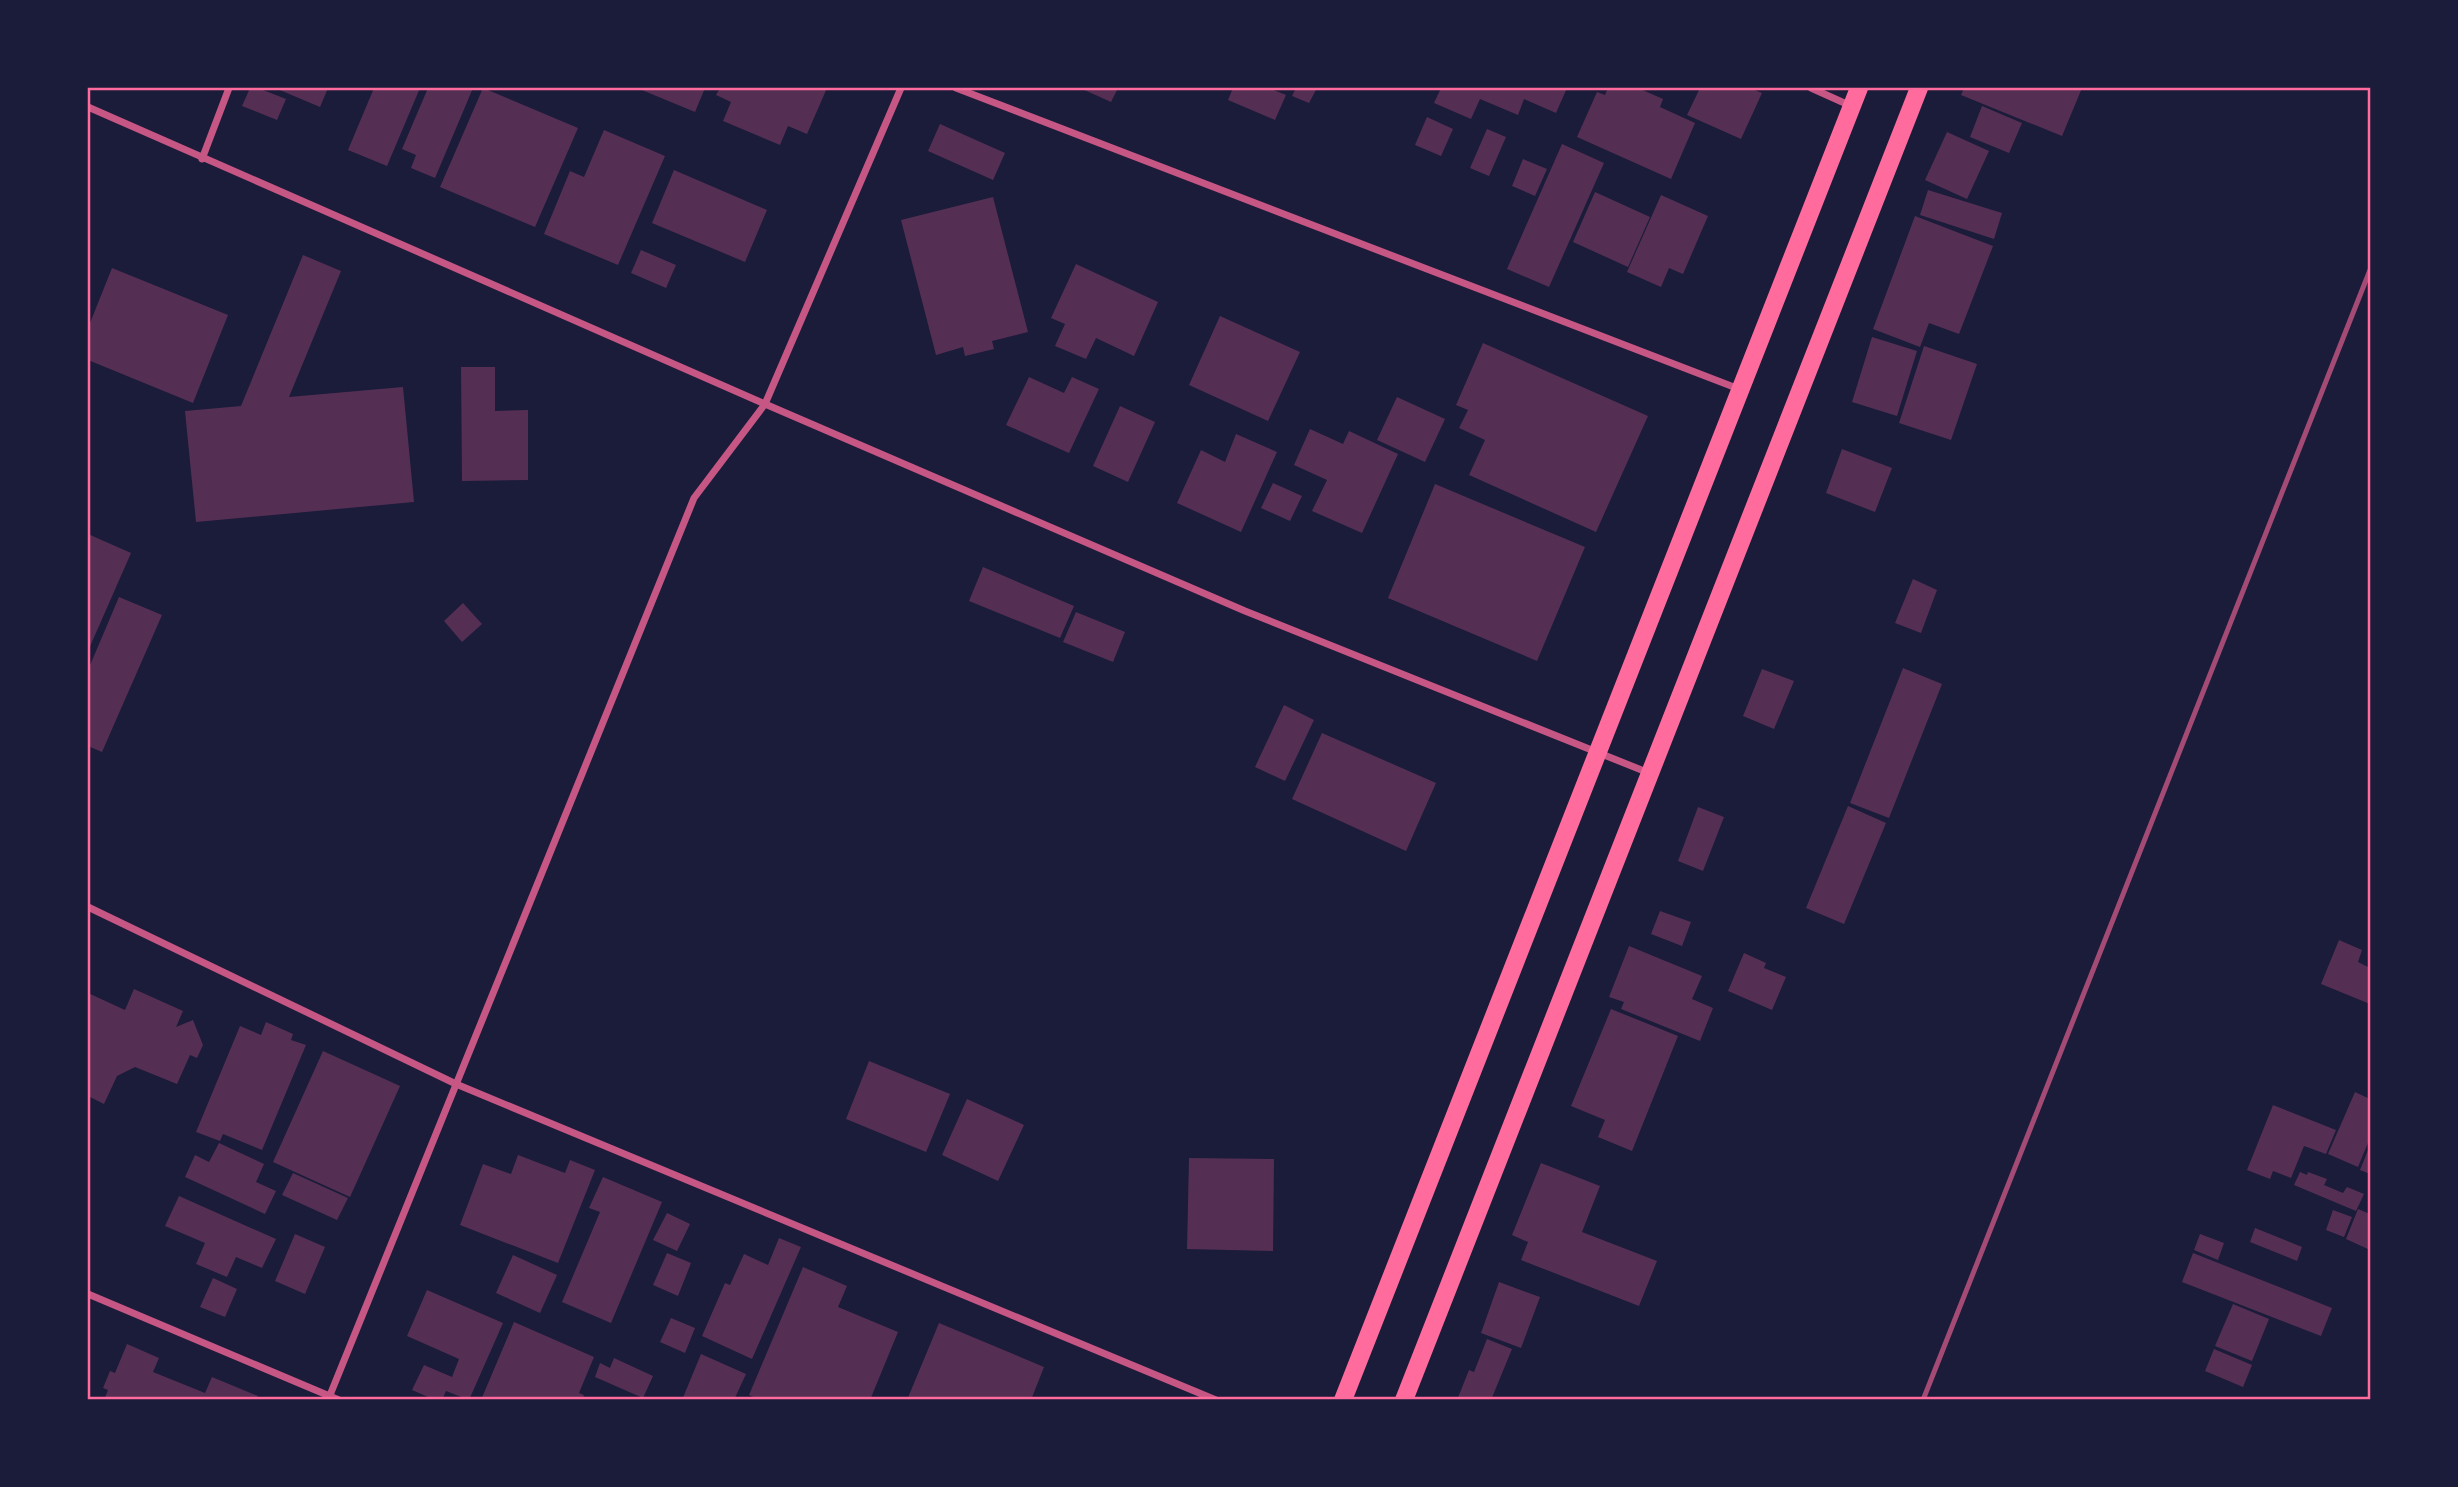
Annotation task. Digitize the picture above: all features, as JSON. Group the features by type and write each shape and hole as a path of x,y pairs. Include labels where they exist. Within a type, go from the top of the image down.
{"main road":[{"path":"1343,1399 1858,88"},
{"path":"1404,1399 1919,88"}],"street":[{"path":"202,159 229,88"},
{"path":"329,1397 694,498 765,404 901,88"},
{"path":"956,88 1740,390"},
{"path":"1811,88 1851,106"},
{"path":"88,107 202,159 1232,605 1650,773"},
{"path":"88,907 456,1084 1216,1399"},
{"path":"88,1294 339,1399"}],"building":[{"path":"250,88 258,88 286,99 277,120 242,106"},
{"path":"275,88 328,88 320,107"},
{"path":"374,88 420,88 387,166 348,150"},
{"path":"428,88 473,88 435,178 411,168 416,155 402,149"},
{"path":"483,88 578,128 535,227 440,187"},
{"path":"637,88 705,88 695,112"},
{"path":"720,88 827,88 807,134 788,126 780,145 723,121 731,102 716,95"},
{"path":"1080,88 1118,88 1111,102"},
{"path":"1233,88 1269,88 1286,95 1275,120 1228,100"},
{"path":"1296,88 1317,88 1309,103 1292,96"},
{"path":"1441,88 1567,88 1556,113 1524,99 1518,115 1480,99 1471,119 1434,103"},
{"path":"1608,88 1638,88 1663,99 1660,107 1695,123 1671,179 1577,137 1597,92 1605,95"},
{"path":"1700,88 1750,88 1762,93 1741,139 1687,115"},
{"path":"1964,88 2082,88 2062,136 1961,95"},
{"path":"1982,106 2022,123 2009,153 1970,137"},
{"path":"1427,117 1453,129 1441,156 1415,145"},
{"path":"940,124 1005,153 993,180 928,151"},
{"path":"1487,129 1506,137 1489,176 1470,168"},
{"path":"604,130 665,156 618,265 544,234 570,171 584,177"},
{"path":"1947,132 1989,151 1967,199 1925,180"},
{"path":"1562,144 1604,163 1549,287 1507,269"},
{"path":"1523,159 1547,169 1535,196 1512,186"},
{"path":"674,170 767,210 745,262 652,223"},
{"path":"1928,190 2002,213 1994,239 1920,215"},
{"path":"1595,192 1650,217 1628,267 1573,242"},
{"path":"1661,195 1708,216 1683,274 1669,268 1661,287 1627,272"},
{"path":"993,197 1028,332 992,341 994,349 965,356 963,347 936,355 901,220"},
{"path":"1915,216 1993,246 1959,334 1929,323 1920,347 1873,329"},
{"path":"641,250 676,265 666,288 631,273"},
{"path":"303,255 341,271 289,397 403,387 414,502 196,522 185,411 241,406"},
{"path":"1076,264 1158,302 1134,356 1096,338 1086,359 1055,346 1065,324 1051,318"},
{"path":"112,268 228,315 193,403 88,360 88,328"},
{"path":"1220,316 1300,352 1268,421 1189,385"},
{"path":"1872,337 1917,351 1897,416 1852,402"},
{"path":"1483,343 1648,416 1596,532 1469,475 1485,440 1459,428 1468,410 1456,405"},
{"path":"1924,346 1977,364 1951,440 1899,423"},
{"path":"461,367 495,367 495,411 528,410 528,480 462,481"},
{"path":"1029,377 1064,393 1072,377 1099,389 1069,453 1006,425"},
{"path":"1397,397 1445,419 1425,462 1377,440"},
{"path":"1120,406 1155,422 1128,482 1093,466"},
{"path":"1310,429 1343,444 1349,431 1398,454 1362,533 1312,511 1327,480 1294,465"},
{"path":"1236,434 1277,452 1241,532 1177,503 1201,450 1225,462"},
{"path":"1842,449 1892,468 1875,512 1826,493"},
{"path":"1273,483 1302,496 1290,521 1261,508"},
{"path":"1435,484 1585,547 1537,661 1388,598"},
{"path":"88,534 131,553 88,651"},
{"path":"983,567 1074,606 1060,638 969,601"},
{"path":"1913,579 1937,590 1921,633 1895,623"},
{"path":"119,597 162,615 102,752 88,746 88,670"},
{"path":"463,603 482,624 462,642 444,621"},
{"path":"1076,612 1125,632 1113,662 1063,642"},
{"path":"1903,668 1942,684 1889,818 1850,803"},
{"path":"1762,669 1794,681 1774,729 1743,716"},
{"path":"1284,705 1314,720 1285,781 1255,767"},
{"path":"1322,733 1436,783 1406,851 1292,799"},
{"path":"1848,806 1886,823 1844,924 1806,908"},
{"path":"1698,807 1724,817 1703,871 1678,861"},
{"path":"1660,911 1691,922 1682,946 1651,934"},
{"path":"2339,940 2362,950 2358,962 2370,968 2370,1004 2321,984"},
{"path":"1629,946 1702,976 1692,999 1713,1008 1700,1041 1621,1009 1624,1002 1609,997"},
{"path":"1744,953 1766,963 1764,968 1786,977 1772,1010 1728,991"},
{"path":"134,989 183,1011 176,1027 193,1020 203,1045 197,1058 190,1055 177,1084 135,1067 117,1076 104,1104 88,1096 88,993 125,1010"},
{"path":"1611,1009 1678,1036 1632,1151 1598,1137 1605,1120 1571,1106"},
{"path":"266,1022 293,1034 291,1040 306,1045 262,1150 223,1134 220,1141 196,1132 240,1026 261,1035"},
{"path":"323,1051 400,1086 350,1197 273,1162"},
{"path":"869,1061 950,1094 926,1152 846,1119"},
{"path":"2355,1092 2370,1099 2370,1138 2358,1167 2328,1154"},
{"path":"967,1099 1024,1125 998,1181 942,1155"},
{"path":"2273,1105 2336,1130 2326,1154 2304,1146 2291,1178 2273,1171 2270,1179 2247,1170"},
{"path":"219,1143 264,1164 256,1182 276,1191 265,1214 185,1177 195,1155 209,1162"},
{"path":"2370,1145 2370,1174 2360,1170"},
{"path":"518,1155 565,1173 570,1160 595,1170 558,1263 460,1225 483,1164 511,1174"},
{"path":"1189,1158 1274,1159 1273,1251 1187,1249"},
{"path":"1541,1163 1600,1186 1582,1232 1657,1261 1639,1306 1521,1260 1528,1242 1512,1235"},
{"path":"2300,1172 2327,1179 2324,1185 2343,1193 2347,1187 2364,1194 2356,1211 2294,1185"},
{"path":"293,1173 348,1198 337,1220 282,1195"},
{"path":"603,1177 662,1202 611,1323 562,1302 600,1212 589,1208"},
{"path":"179,1196 276,1239 262,1268 236,1257 227,1277 196,1264 205,1243 165,1226"},
{"path":"2358,1209 2370,1214 2370,1250 2346,1239"},
{"path":"2333,1210 2352,1217 2344,1237 2326,1230"},
{"path":"667,1213 690,1224 677,1251 653,1240"},
{"path":"2255,1228 2302,1247 2297,1261 2250,1242"},
{"path":"295,1234 325,1247 305,1294 275,1281"},
{"path":"2200,1234 2224,1243 2218,1260 2194,1250"},
{"path":"779,1238 801,1247 752,1359 702,1336 725,1283 730,1285 744,1254 768,1265"},
{"path":"667,1253 691,1263 678,1296 653,1285"},
{"path":"2193,1253 2332,1308 2321,1336 2182,1282"},
{"path":"513,1255 557,1275 540,1313 496,1293"},
{"path":"803,1267 847,1286 838,1307 898,1332 870,1400 759,1400 749,1395"},
{"path":"213,1278 237,1289 225,1317 200,1307"},
{"path":"1499,1282 1540,1297 1521,1348 1481,1333"},
{"path":"427,1290 503,1323 469,1400 446,1391 442,1400 435,1400 412,1390 424,1365 452,1377 459,1359 407,1336"},
{"path":"2233,1304 2269,1319 2252,1361 2215,1346"},
{"path":"671,1318 695,1328 685,1353 660,1342"},
{"path":"514,1322 594,1357 579,1393 584,1395 582,1400 481,1400"},
{"path":"939,1323 1044,1367 1031,1400 907,1400"},
{"path":"1487,1339 1512,1349 1491,1400 1457,1400 1469,1370 1474,1372"},
{"path":"127,1344 159,1358 153,1372 205,1393 212,1377 258,1396 256,1400 104,1400 108,1390 103,1388 110,1371 115,1373"},
{"path":"2214,1349 2252,1365 2243,1387 2205,1371"},
{"path":"701,1354 746,1374 734,1400 682,1400"},
{"path":"614,1358 653,1376 643,1398 595,1377 600,1363 610,1368"}],"railway":[{"path":"1923,1400 2370,270"}]}
